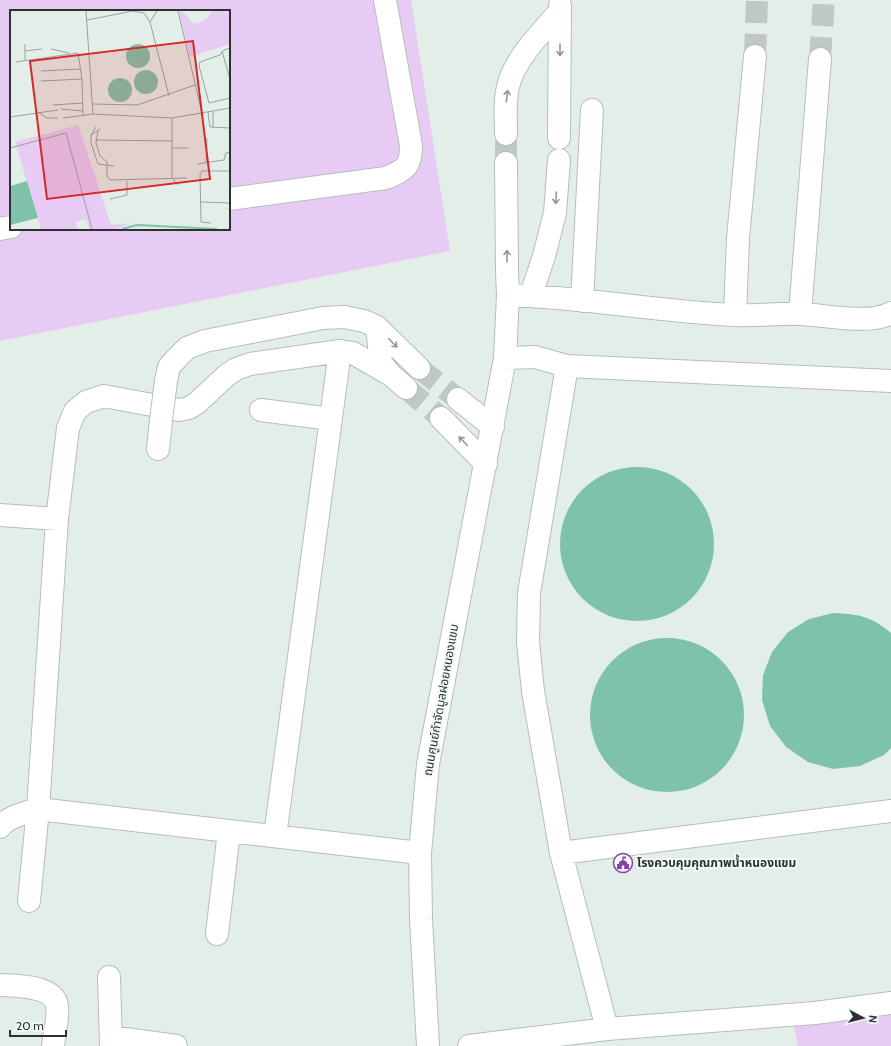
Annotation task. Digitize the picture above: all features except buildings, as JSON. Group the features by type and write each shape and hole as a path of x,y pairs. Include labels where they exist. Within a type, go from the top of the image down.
{"street":[{"path":"230,198 386,178 405,169 411,157 411,146 385,0"},
{"path":"506,134 506,104 509,83 518,61 560,5"},
{"path":"531,295 544,256 555,213 559,149 560,5"},
{"path":"736,315 738,238 755,56"},
{"path":"800,314 820,59"},
{"path":"582,301 592,110"},
{"name":"ถนนศูนย์กำจัดมูลฝอยหนองแขม","path":"428,1046 421,919 420,853 428,764 505,358 508,295 506,163"},
{"path":"0,229 10,227"},
{"path":"508,295 531,295 736,315 800,314 865,319 886,316 891,313"},
{"path":"158,449 169,367 187,348 205,341 322,318 344,317 364,321 377,327 419,368"},
{"path":"29,901 38,809 57,519 68,428 75,410 86,402 104,396 179,410 189,408 236,369 250,364 340,351 353,353 398,382 381,363 377,327"},
{"path":"275,836 340,351"},
{"path":"505,358 536,357 567,366 891,381"},
{"path":"567,366 529,593 528,642 533,692 561,853 607,1029"},
{"path":"458,399 493,427"},
{"path":"261,410 331,419"},
{"path":"441,418 486,464"},
{"path":"0,515 57,519"},
{"path":"0,827 4,822 21,813 38,809 420,853"},
{"path":"561,853 891,811"},
{"path":"217,934 229,831"},
{"path":"109,977 111,1041 176,1046"},
{"path":"0,984 26,986 41,990 53,996 57,1006 53,1046"},
{"path":"469,1046 607,1029 815,1012 891,1003"}],"shaded area":[{"path":"0,0 411,0 450,251 0,341"},
{"path":"629,467 645,467 667,473 692,489 708,514 713,529 713,559 708,574 692,599 680,608 659,618 645,621 629,621 615,618 601,612 588,604 577,593 563,566 560,552 560,536 563,522 569,508 577,495 588,484 615,470"},
{"path":"833,613 857,615 870,619 891,633 891,748 884,755 860,766 833,769 808,762 786,747 770,726 762,700 763,675 772,652 788,632 809,619"},
{"path":"659,638 675,638 697,644 722,660 738,685 743,700 743,730 738,745 722,770 710,779 689,789 675,792 659,792 645,789 631,783 618,775 607,764 593,737 590,723 590,707 593,693 599,679 607,666 618,655 645,641"},
{"path":"891,1006 891,1046 798,1046 792,1018"}],"tunnel":[{"path":"755,56 757,0"},
{"path":"820,59 824,0"},
{"path":"506,134 506,163"},
{"path":"419,368 458,399"},
{"path":"406,388 441,418"}],"place":[{"name":"โรงควบคุมคุณภาพน้ำหนองแขม","path":"623,863"}]}
